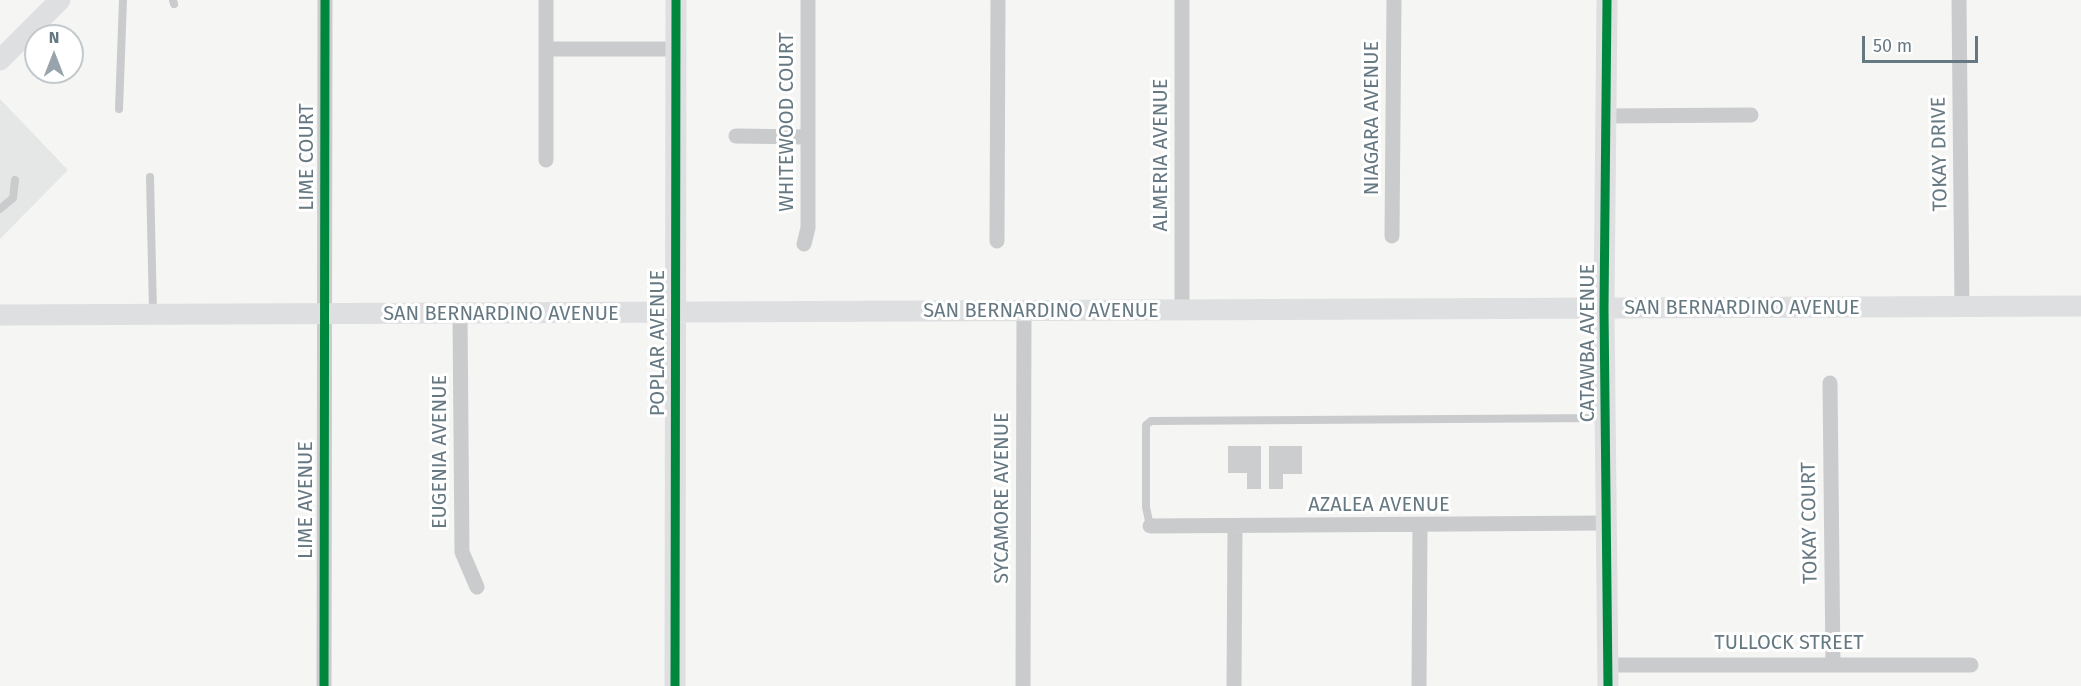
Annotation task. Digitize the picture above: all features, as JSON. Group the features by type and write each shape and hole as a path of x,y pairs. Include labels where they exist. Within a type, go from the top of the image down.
{"main road":[{"path":"0,60 60,0"},
{"name":"POPLAR AVENUE","path":"675,686 676,0"},
{"name":"CATAWBA AVENUE","path":"1608,0 1605,309 1608,676"},
{"name":"SAN BERNARDINO AVENUE","path":"0,315 2081,306"}],"street":[{"name":"LIME COURT","path":"325,0 325,315"},
{"path":"546,0 546,160"},
{"name":"WHITEWOOD COURT","path":"804,244 808,228 808,0"},
{"path":"997,240 998,0"},
{"name":"ALMERIA AVENUE","path":"1182,0 1182,311"},
{"name":"NIAGARA AVENUE","path":"1392,236 1394,0"},
{"name":"TOKAY DRIVE","path":"1959,0 1962,307"},
{"path":"547,49 676,49"},
{"path":"1608,116 1751,115"},
{"path":"736,136 808,137"},
{"name":"SYCAMORE AVENUE","path":"1023,686 1024,311"},
{"name":"EUGENIA AVENUE","path":"460,314 462,552 477,587"},
{"name":"LIME AVENUE","path":"324,686 325,315"},
{"name":"TOKAY COURT","path":"1830,383 1833,664"},
{"name":"AZALEA AVENUE","path":"1150,526 1608,524"},
{"path":"1419,686 1420,525"},
{"path":"1234,527 1234,686"},
{"name":"TULLOCK STREET","path":"1608,676 1833,664 1971,664"}],"lane":[{"path":"119,109 123,0"},
{"path":"150,177 153,315"},
{"path":"0,209 13,198 15,180"},
{"path":"1150,526 1146,507 1146,425 1151,421 1607,418"}],"shaded area":[{"path":"0,99 68,170 0,239"}],"building":[{"path":"1228,446 1261,446 1261,489 1247,489 1247,473 1228,473"},
{"path":"1269,446 1302,446 1302,474 1283,474 1283,489 1269,489"}],"cycle path":[{"path":"324,686 325,0"},
{"path":"675,686 676,0"},
{"path":"1607,0 1604,309 1608,686"}]}
